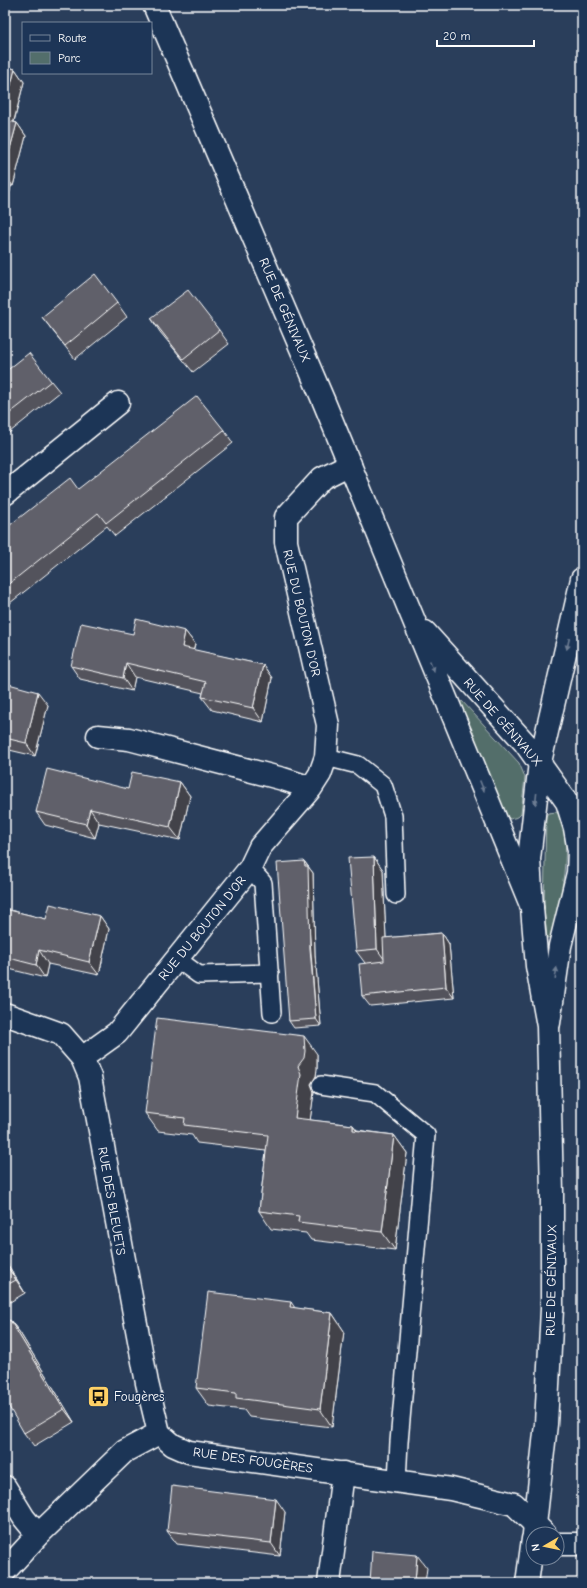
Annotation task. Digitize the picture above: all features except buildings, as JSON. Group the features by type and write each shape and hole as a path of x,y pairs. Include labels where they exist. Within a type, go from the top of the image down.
{"main road":[{"name":"RUE DE GÉNIVAUX","path":"154,5 350,464 532,908 537,966 548,1026"},
{"path":"5,494 118,403"},
{"name":"RUE DU BOUTON D'OR","path":"82,1058 117,1033 250,868 260,847 311,788 320,774 326,757 328,725 286,542 286,517 322,478 350,464"},
{"path":"532,908 529,860 540,762 582,579"},
{"name":"RUE DE GÉNIVAUX","path":"412,617 540,762 567,802 575,828 579,851 578,873 560,946 548,1026 552,1309 546,1424 538,1526"},
{"path":"98,736 129,739 283,778 311,788"},
{"name":"RUE DES BLEUETS","path":"5,1014 61,1034 82,1058 90,1077 148,1390 159,1433"},
{"path":"5,1571 38,1535 125,1451 159,1433"},
{"name":"RUE DES FOUGÈRES","path":"159,1433 173,1445 189,1452 452,1489 514,1504 531,1526"},
{"path":"329,1583 343,1473"},
{"path":"5,1487 24,1518 38,1535"},
{"path":"565,1544 582,1544"},
{"name":"RUE DE GÉNIVAUX","path":"527,1583 530,1566"}],"lane":[{"path":"326,757 358,765 383,784 393,816 396,895"},
{"path":"250,868 263,883 272,1013"},
{"path":"177,959 199,975 270,973"},
{"path":"321,1085 375,1093 426,1135 399,1442 397,1481"}],"green space":[{"path":"462,701 519,763 525,777 521,814 518,817 510,819 506,815 459,705"},
{"path":"557,812 562,824 565,838 564,873 553,937 547,938 544,909 546,816 548,813"}],"place":[{"name":"Fougères","path":"99,1396"}]}
